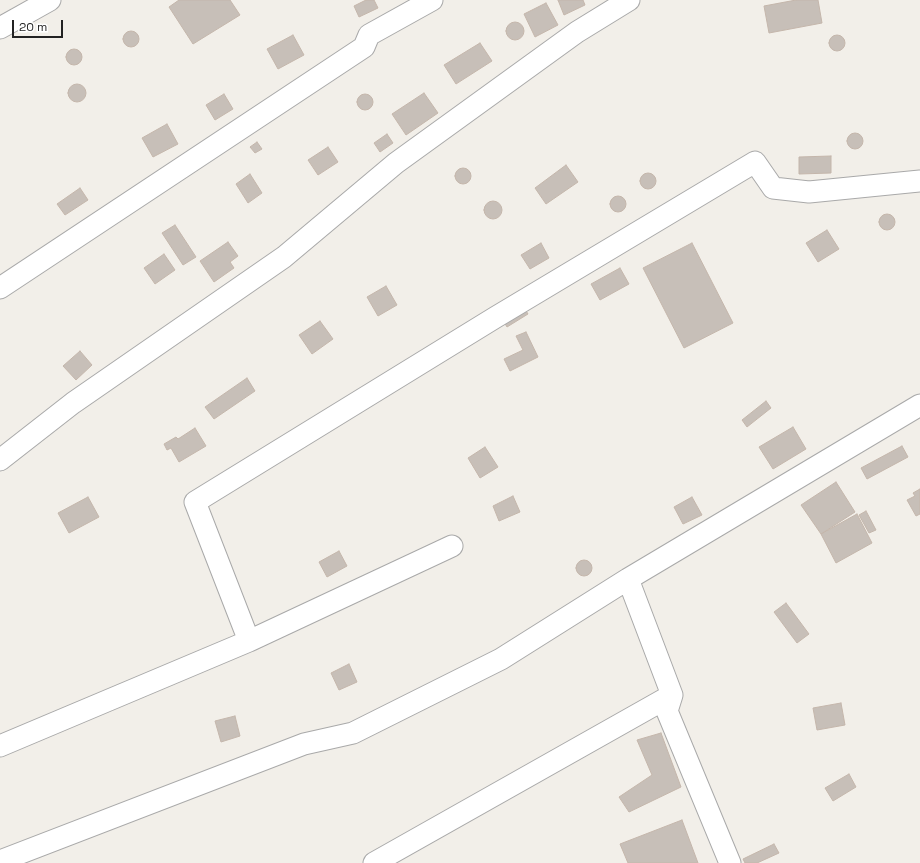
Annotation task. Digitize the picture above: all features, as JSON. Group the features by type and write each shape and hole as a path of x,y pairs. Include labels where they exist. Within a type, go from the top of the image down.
{"street":[{"path":"0,28 50,0"},
{"path":"0,288 364,47 369,35 432,0"},
{"path":"0,460 73,403 284,257 392,166 577,32 629,0"},
{"path":"249,641 194,502 496,317 755,162 773,188 809,192 920,181"},
{"path":"0,861 304,744 353,733 501,659 628,579 920,405"},
{"path":"0,746 249,641 452,546"},
{"path":"628,579 672,695 667,712 730,863"},
{"path":"374,863 672,695"}],"building":[{"path":"179,0 230,0 240,15 193,44 169,7"},
{"path":"366,0 374,0 378,8 359,17 354,6"},
{"path":"558,0 583,0 585,5 564,15"},
{"path":"796,0 818,0 822,23 769,33 764,6"},
{"path":"546,3 558,25 535,37 524,14"},
{"path":"515,22 521,25 524,31 521,37 515,40 509,37 506,31 509,25"},
{"path":"131,31 137,33 139,39 137,45 131,47 125,45 123,39 125,33"},
{"path":"293,35 304,55 278,69 267,49"},
{"path":"837,35 843,37 845,43 843,49 837,51 831,49 829,43 831,37"},
{"path":"480,43 492,61 456,84 444,65"},
{"path":"74,49 80,51 82,57 80,63 74,65 68,63 66,57 68,51"},
{"path":"77,84 83,87 86,93 83,99 77,102 71,99 68,93 71,87"},
{"path":"424,93 438,113 406,135 392,114"},
{"path":"224,94 233,109 215,120 206,105"},
{"path":"365,94 372,99 373,102 368,109 365,110 358,105 357,102 362,95"},
{"path":"167,124 178,144 153,157 142,138"},
{"path":"852,133 858,133 863,138 861,147 858,149 852,149 847,144 847,138"},
{"path":"387,134 393,143 380,152 374,143"},
{"path":"257,142 262,149 255,153 250,147"},
{"path":"328,147 338,162 318,175 308,160"},
{"path":"831,156 831,173 799,174 799,157"},
{"path":"566,165 578,182 546,204 535,188"},
{"path":"463,168 469,170 471,176 469,182 463,184 457,182 455,176 457,170"},
{"path":"645,173 651,173 656,178 654,187 651,189 645,189 640,184 640,178"},
{"path":"250,174 262,193 248,203 236,184"},
{"path":"80,188 88,200 65,215 57,204"},
{"path":"615,196 621,196 626,201 624,210 621,212 615,212 610,207 610,201"},
{"path":"493,201 499,204 502,210 499,216 493,219 487,216 484,210 487,204"},
{"path":"884,214 890,214 895,219 893,228 890,230 884,230 879,225 879,219"},
{"path":"175,225 196,257 183,265 162,233"},
{"path":"827,230 839,249 818,262 806,243"},
{"path":"228,242 238,256 230,262 234,268 214,282 200,261"},
{"path":"541,243 549,258 530,269 521,255"},
{"path":"692,243 733,323 684,348 643,268"},
{"path":"164,254 175,270 155,284 144,268"},
{"path":"620,268 629,284 600,300 591,284"},
{"path":"386,286 397,305 378,316 367,297"},
{"path":"522,304 528,314 507,327 501,317"},
{"path":"320,321 333,339 312,354 299,335"},
{"path":"526,332 538,357 510,371 504,359 523,350 516,336"},
{"path":"80,351 92,365 76,380 63,366"},
{"path":"247,378 255,391 214,419 205,407"},
{"path":"766,401 771,408 747,427 742,420"},
{"path":"793,427 806,449 773,469 759,447"},
{"path":"195,428 206,446 179,462 171,448 167,450 164,444 176,437 178,439"},
{"path":"902,446 908,457 867,479 861,468"},
{"path":"485,447 498,467 480,478 468,458"},
{"path":"836,482 855,512 821,534 801,505"},
{"path":"920,489 920,514 916,516 907,500 915,496 913,493"},
{"path":"513,496 520,512 499,521 493,506"},
{"path":"88,497 99,517 69,533 58,513"},
{"path":"692,497 702,515 683,524 674,507"},
{"path":"866,511 876,530 869,533 859,515"},
{"path":"857,514 872,543 836,563 821,534"},
{"path":"339,551 347,566 327,577 319,562"},
{"path":"581,560 587,560 592,565 590,574 587,576 581,576 576,571 576,565"},
{"path":"786,603 809,634 797,643 774,612"},
{"path":"349,664 357,682 339,690 331,673"},
{"path":"841,703 845,725 817,730 813,708"},
{"path":"235,716 240,736 221,742 215,721"},
{"path":"661,733 681,787 629,812 619,797 652,775 637,740"},
{"path":"849,774 856,787 833,801 825,788"},
{"path":"682,820 698,863 628,863 620,844"},
{"path":"774,844 779,853 757,863 745,863 743,859"}]}
